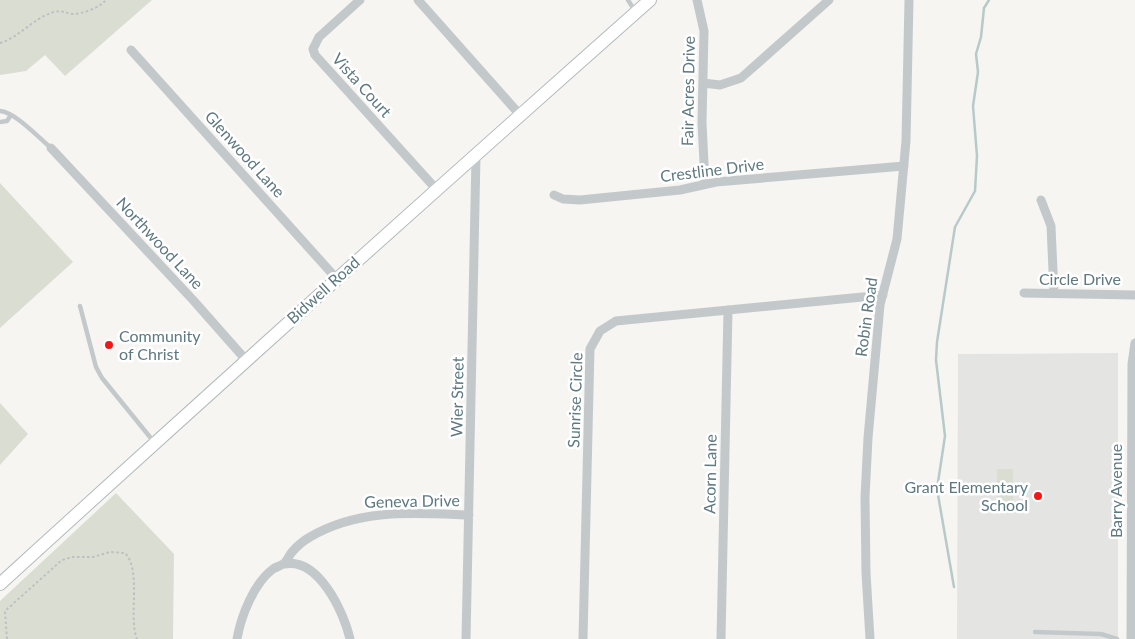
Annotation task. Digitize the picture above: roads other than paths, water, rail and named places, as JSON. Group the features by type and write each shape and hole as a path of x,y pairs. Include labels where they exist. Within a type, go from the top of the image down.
{"street":[{"name":"Vista Court","path":"360,0 319,37 314,49 315,55 437,190"},
{"path":"418,0 521,116"},
{"name":"Bidwell Road","path":"0,584 336,278 650,0"},
{"name":"Fair Acres Drive","path":"697,0 704,30 702,159 705,183"},
{"path":"703,83 720,85 741,78 829,0"},
{"name":"Robin Road","path":"870,639 866,573 865,497 872,382 883,295 897,239 904,166 909,0"},
{"name":"Glenwood Lane","path":"131,50 336,278"},
{"name":"Northwood Lane","path":"51,148 193,300 246,360"},
{"name":"Wier Street","path":"466,639 476,156"},
{"name":"Crestline Drive","path":"554,195 563,199 580,200 680,190 705,183 904,166"},
{"path":"1041,200 1051,226 1054,293"},
{"name":"Circle Drive","path":"1024,293 1135,295"},
{"name":"Sunrise Circle","path":"583,639 589,369 592,343 600,331 616,321 883,295"},
{"name":"Acorn Lane","path":"721,639 728,310"},
{"name":"Barry Avenue","path":"1131,639 1132,364 1135,343"},
{"name":"Geneva Drive","path":"237,639 245,613 260,584 271,570 284,564 292,552 305,541 346,520 383,514 469,515"},
{"path":"284,564 299,565 325,586 342,613 350,639"}],"lane":[{"path":"628,0 636,12"},
{"path":"0,111 11,115 51,148"},
{"path":"0,122 8,121 11,115"},
{"path":"80,306 96,366 102,378 155,444"},
{"path":"1035,632 1101,634 1117,639"}],"waterway":[{"path":"954,587 937,489 945,436 936,360 937,342 955,227 975,191 977,156 973,106 978,72 976,54 981,37 984,8 989,0"}],"place":[{"name":"Community of Christ","path":"109,345"},
{"name":"Grant Elementary School","path":"1038,496"}]}
